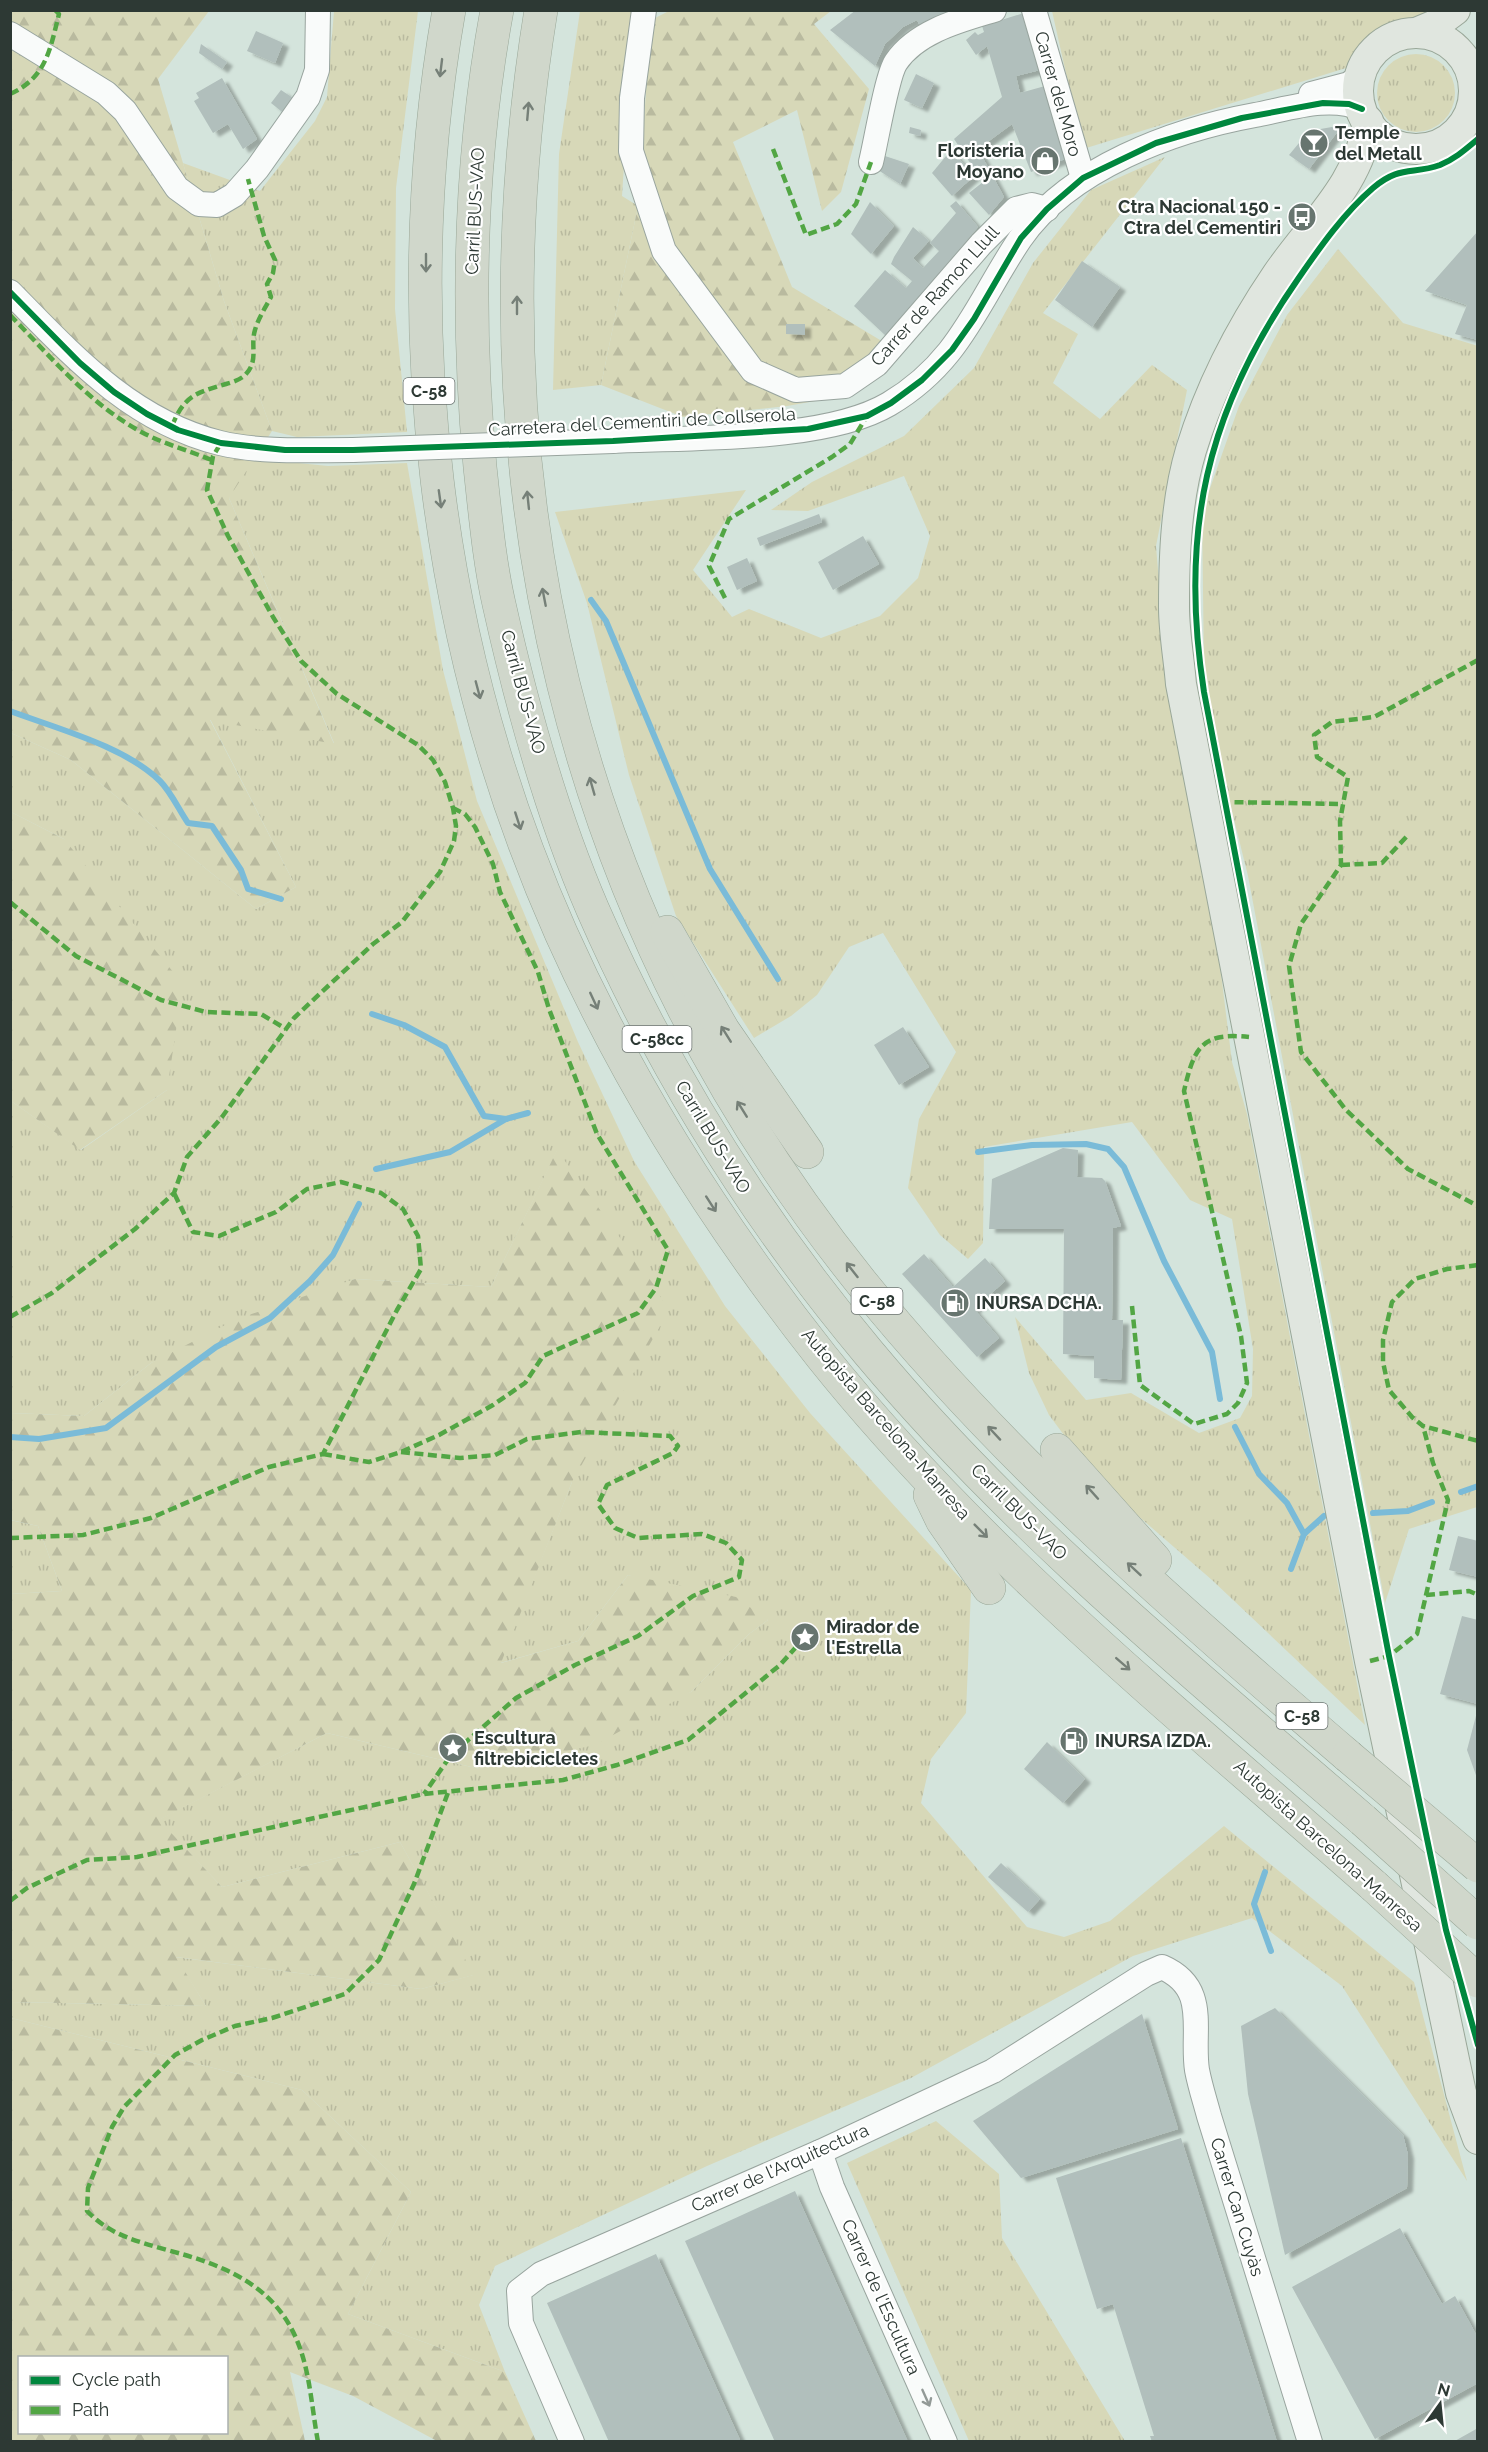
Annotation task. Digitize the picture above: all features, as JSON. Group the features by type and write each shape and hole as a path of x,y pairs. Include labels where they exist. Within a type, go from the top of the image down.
{"highway":[{"name":"Autopista Barcelona-Manresa","path":"449,10 428,185 426,301 429,388 446,541 465,641 491,740 523,836 561,932 604,1023 654,1114 733,1238 824,1359 911,1458 1046,1594 1376,1897 1473,1976"},
{"name":"Carril BUS-VAO","path":"497,10 477,148 471,257 475,413 497,600 554,802 592,907 671,1067 711,1138 745,1191 802,1269 870,1354 1055,1549 1149,1636 1363,1820 1478,1923"},
{"name":"C-58","path":"541,10 530,90 517,245 517,345 534,546 554,648 594,794 610,841 671,982 719,1072 772,1159 844,1259 895,1323 997,1436 1068,1508 1256,1677 1478,1866"},
{"path":"610,841 693,973 723,1030 765,1095 807,1152"},
{"path":"1057,1450 1127,1532 1170,1575 1256,1677"},
{"path":"911,1458 942,1520 989,1587"},
{"path":"1243,1800 1324,1872 1376,1897"}],"main road":[{"path":"1455,10 1435,26 1416,33 1402,34 1378,47 1369,57 1361,75 1359,96 1365,115 1361,156 1341,192 1295,248 1255,308 1230,355 1191,450 1182,493 1174,609 1185,708 1373,1672 1461,2093 1478,2139"},
{"path":"1365,115 1387,140 1411,148 1436,145 1448,139 1471,119 1474,97 1460,37 1468,10"},
{"path":"1416,33 1439,38 1469,68"},
{"path":"1341,192 1411,148"}],"street":[{"path":"10,34 106,93 125,111 177,188 199,204 217,206 234,195 257,169 308,97 317,70 318,10"},
{"name":"Carrer de Ramon Llull","path":"644,10 632,98 631,151 664,251 753,371 796,390 845,386 877,364 981,243 1016,208 1032,205 1047,209"},
{"path":"872,162 895,63 916,40 965,18 994,10"},
{"name":"Carrer del Moro","path":"1034,10 1083,178"},
{"path":"1242,118 1296,98 1349,84 1361,75"},
{"path":"1242,118 1323,103 1349,104 1365,115"},
{"name":"Carretera del Cementiri de Collserola","path":"10,292 80,363 114,392 147,414 178,430 221,443 285,450 353,450 613,441 808,429 867,416 891,403 922,380 952,350 974,320 1021,238 1047,209 1083,178 1156,143 1242,118"},
{"name":"Carrer de l'Arquitectura","path":"572,2442 521,2324 519,2291 541,2274 820,2152 993,2071 1146,1974 1162,1967 1177,1974"},
{"name":"Carrer Can Cuyàs","path":"1177,1974 1189,1992 1198,2017 1195,2043 1197,2071 1310,2442"},
{"name":"Carrer de l'Escultura","path":"820,2152 832,2187 945,2442"}],"green space":[{"path":"11,11 209,11 158,79 224,301 272,431 229,498 334,744 210,720 296,887 256,909 71,760 11,733"},
{"path":"334,11 418,11 396,188 395,309 407,432 297,437 272,431 224,301 183,163 260,191 315,121 327,97"},
{"path":"580,11 634,11 622,196 638,206 601,385 553,390 559,154"},
{"path":"669,11 831,11 814,24 869,89 841,192 822,211 797,110 733,142 792,287 885,343 849,395 787,406 683,417 601,385 638,206 651,20"},
{"path":"1052,11 1432,11 1423,20 1359,64 1083,149"},
{"path":"1416,54 1431,57 1448,71 1455,93 1452,108 1438,125 1416,132 1401,129 1384,115 1377,93 1380,78 1394,61"},
{"path":"1165,157 1043,313 1078,334 1053,383 1100,419 1152,365 1187,390 1156,546 1169,703 1220,966 1232,1062 1247,1114 1365,1725 1212,1580 1099,1482 1049,1415 1029,1373 1015,1317 1086,1400 1131,1393 1199,1433 1240,1418 1252,1396 1253,1349 1232,1219 1190,1200 1132,1122 984,1147 983,1243 968,1259 940,1235 908,1188 919,1119 956,1052 883,933 849,947 817,995 791,1016 754,1038 676,916 629,775 587,603 555,512 746,490 693,570 732,617 749,609 821,638 880,616 918,578 930,536 904,476 808,511 771,510 812,482 904,436 974,368 1033,263 1091,190"},
{"path":"1338,249 1403,323 1478,346 1477,1507 1409,1529 1385,1603 1248,876 1227,791 1204,671 1202,511 1239,406 1287,315"},
{"path":"238,457 328,466 407,463 443,670 477,801 578,1042 634,1161 725,1306 810,1413 971,1590 966,1713 931,1759 921,1803 1027,1927 1064,1937 1110,1921 1224,1826 1414,1982 1467,2181 1342,1986 1252,1918 1133,1956 911,2078 707,2166 495,2266 479,2305 505,2372 348,2314 411,2192 302,2090 11,2018 11,2002 206,2006 175,1957 421,1989 473,1975 400,1842 222,1887 158,1820 327,1733 480,1769 691,1692 749,1634 768,1620 628,1575 578,1641 500,1663 572,1482 557,1151 491,1287 355,1279 151,1363 84,1416 11,1413 11,1101 81,1150 167,1090 64,839 11,812 11,733 71,760 256,909 296,887 210,719 334,743 229,498"},
{"path":"11,812 64,839 183,984 167,1090 80,1150 11,1101"},
{"path":"557,1150 656,1288 668,1312 572,1482 501,1663 578,1641 628,1575 736,1597 768,1620 749,1634 691,1692 595,1745 480,1769 327,1733 159,1820 222,1887 400,1842 474,1975 421,1989 176,1957 206,2006 11,2002 11,1594 62,1591 38,1526 11,1520 11,1413 84,1416 151,1363 237,1319 355,1279 491,1287"},
{"path":"10,1520 38,1526 62,1591 11,1594"},
{"path":"11,2018 302,2090 411,2192 348,2314 505,2372 536,2441 437,2441 353,2396 290,2372 305,2441 11,2441"},
{"path":"936,2121 999,2174 1002,2238 1125,2441 969,2441 847,2163"}],"building":[{"path":"856,10 964,10 921,28 917,20 903,27 885,44 875,66 830,30"},
{"path":"1024,13 1040,70 1016,76 1020,93 1045,86 1065,159 1031,172 1012,124 978,149 1004,197 989,215 969,193 983,182 954,139 1002,97 987,46 976,55 966,40 975,32 978,35 984,32 982,26"},
{"path":"256,31 283,43 275,63 247,51"},
{"path":"201,44 227,62 222,69 199,53"},
{"path":"916,74 934,83 922,108 904,100"},
{"path":"222,78 257,139 243,149 228,124 213,133 194,101 199,98 196,93"},
{"path":"281,90 296,100 286,115 271,103"},
{"path":"910,127 921,130 920,136 909,133"},
{"name":"Temple del Metall","path":"1332,127 1338,131 1309,169 1289,155 1309,131"},
{"path":"951,150 974,176 952,196 932,173"},
{"path":"885,156 909,164 900,184 878,170"},
{"path":"956,201 978,227 886,336 854,306 885,270 906,288 912,281 891,264 894,257 913,227 929,241 913,258 923,268 939,251 930,243 956,213 950,206"},
{"path":"870,202 894,226 871,254 851,234"},
{"path":"1478,231 1478,340 1455,334 1467,305 1425,291"},
{"path":"1082,261 1120,287 1092,327 1055,300"},
{"path":"786,324 805,324 805,335 786,334"},
{"path":"819,514 822,522 760,546 757,538"},
{"path":"863,536 879,564 833,590 818,562"},
{"path":"747,558 757,581 737,590 727,567"},
{"path":"903,1027 929,1067 899,1085 874,1045"},
{"path":"1063,1148 1078,1150 1077,1177 1102,1178 1105,1181 1121,1226 1113,1228 1112,1320 1123,1320 1121,1380 1094,1378 1094,1356 1063,1354 1064,1229 989,1229 992,1179"},
{"path":"924,1254 953,1287 985,1258 1005,1281 974,1309 999,1338 977,1357 902,1274"},
{"path":"1458,1536 1478,1541 1478,1577 1449,1570"},
{"path":"1462,1616 1478,1620 1478,1704 1440,1694"},
{"path":"1478,1712 1477,1778 1467,1750"},
{"path":"1047,1742 1085,1779 1063,1803 1024,1769"},
{"path":"1001,1863 1040,1899 1028,1912 988,1877"},
{"path":"1275,2008 1403,2135 1408,2155 1407,2188 1285,2255 1248,2094 1241,2026"},
{"path":"1142,2014 1178,2129 1021,2178 973,2121"},
{"path":"1181,2138 1277,2442 1152,2442 1150,2436 1154,2436 1113,2304 1097,2309 1056,2178"},
{"path":"795,2191 908,2442 775,2442 685,2241"},
{"path":"1400,2228 1442,2304 1455,2296 1478,2338 1478,2383 1375,2439 1292,2287"},
{"path":"656,2254 741,2442 609,2442 547,2303"},
{"path":"1478,2428 1478,2442 1453,2442"}],"waterway":[{"path":"591,600 606,621 710,869 778,979"},
{"path":"10,711 109,748 145,769 164,785 188,823 212,826 241,870 248,889 281,899"},
{"path":"372,1014 404,1025 445,1047 484,1116 506,1119"},
{"path":"376,1169 450,1152 506,1119 528,1113"},
{"path":"978,1152 1032,1145 1086,1144 1108,1149 1124,1167 1164,1261 1212,1352 1220,1399"},
{"path":"10,1437 39,1439 106,1428 216,1347 270,1318 310,1281 333,1255 359,1204"},
{"path":"1235,1427 1259,1474 1287,1503 1304,1534"},
{"path":"1461,1492 1478,1486"},
{"path":"1373,1513 1408,1511 1432,1502"},
{"path":"1291,1569 1304,1534 1324,1516"},
{"path":"1265,1872 1254,1904 1271,1951"}],"marked path":[{"path":"10,94 32,80 45,61 59,14 55,10"},
{"path":"773,149 806,235 837,224 856,204 871,162"},
{"path":"172,426 181,408 192,397 240,379 250,369 252,363 255,330 271,297 267,284 273,273 275,260 264,236 248,179"},
{"path":"10,315 69,376 101,405 136,429 154,438 212,460"},
{"path":"725,598 709,566 729,519 850,444 867,416"},
{"path":"10,1317 52,1293 135,1229 174,1193 187,1157 222,1117 294,1018 373,944 402,922 440,872 454,841 456,826 453,808 445,782 433,760 418,745 337,694 301,661 273,617 228,536 207,490 213,456 221,443"},
{"path":"1478,660 1374,717 1332,722 1314,735 1317,757 1348,777 1340,821 1341,865 1301,924 1289,966 1301,1052 1346,1110 1408,1169 1478,1206"},
{"path":"1221,802 1343,804"},
{"path":"323,1454 369,1462 401,1452 439,1435 493,1405 525,1383 543,1356 638,1313 656,1288 668,1250 597,1134 549,1009 538,972 500,892 493,864 475,827 465,814 453,808"},
{"path":"1341,865 1382,863 1409,834"},
{"path":"10,902 76,956 161,1000 206,1012 261,1014 286,1029"},
{"path":"1132,1306 1140,1385 1194,1424 1227,1414 1238,1403 1247,1383 1241,1336 1184,1091 1192,1064 1202,1046 1220,1037 1249,1037"},
{"path":"10,1538 83,1535 151,1518 269,1467 323,1454 397,1310 421,1269 418,1236 403,1209 381,1193 341,1182 307,1189 276,1212 219,1236 193,1232 174,1193"},
{"path":"1478,1265 1447,1269 1415,1279 1392,1302 1383,1340 1383,1362 1389,1390 1412,1417 1423,1426 1478,1441"},
{"path":"1370,1661 1389,1656 1417,1634 1448,1500 1433,1463 1423,1426"},
{"path":"401,1452 460,1458 495,1455 527,1439 581,1432 670,1436 678,1446 673,1453 607,1485 598,1504 615,1528 638,1538 702,1534 726,1543 742,1560 739,1577 693,1596 638,1636 575,1665 516,1698 451,1755 424,1794"},
{"path":"1426,1595 1469,1591 1478,1595"},
{"path":"10,1901 27,1888 87,1860 137,1857 424,1794 563,1780 617,1765 688,1740 780,1665 806,1636"},
{"path":"318,2442 304,2361 284,2316 269,2299 253,2285 234,2274 191,2257 114,2232 87,2211 88,2188 112,2127 124,2107 175,2055 235,2026 272,2018 345,1994 379,1960 414,1884 449,1790"}],"cycle path":[{"path":"10,292 80,363 114,392 147,414 178,430 221,443 285,450 353,450 613,441 808,429 867,416 891,403 922,380 952,350 974,319 1021,238 1047,209 1083,178 1156,143 1242,118 1323,103 1349,104 1362,109"},
{"path":"1478,139 1445,163 1399,173 1382,181 1342,219 1298,279 1267,328 1241,377 1221,426 1207,475 1198,526 1195,579 1197,634 1204,692 1389,1656 1446,1930 1478,2045"}],"place":[{"name":"Temple del Metall","path":"1314,143"},
{"name":"Floristeria Moyano","path":"1045,161"},
{"name":"Ctra Nacional 150 - Ctra del Cementiri","path":"1302,217"},
{"name":"INURSA DCHA.","path":"955,1303"},
{"name":"Mirador de l'Estrella","path":"805,1637"},
{"name":"INURSA IZDA.","path":"1074,1741"},
{"name":"Escultura filtrebicicletes","path":"453,1748"}]}
